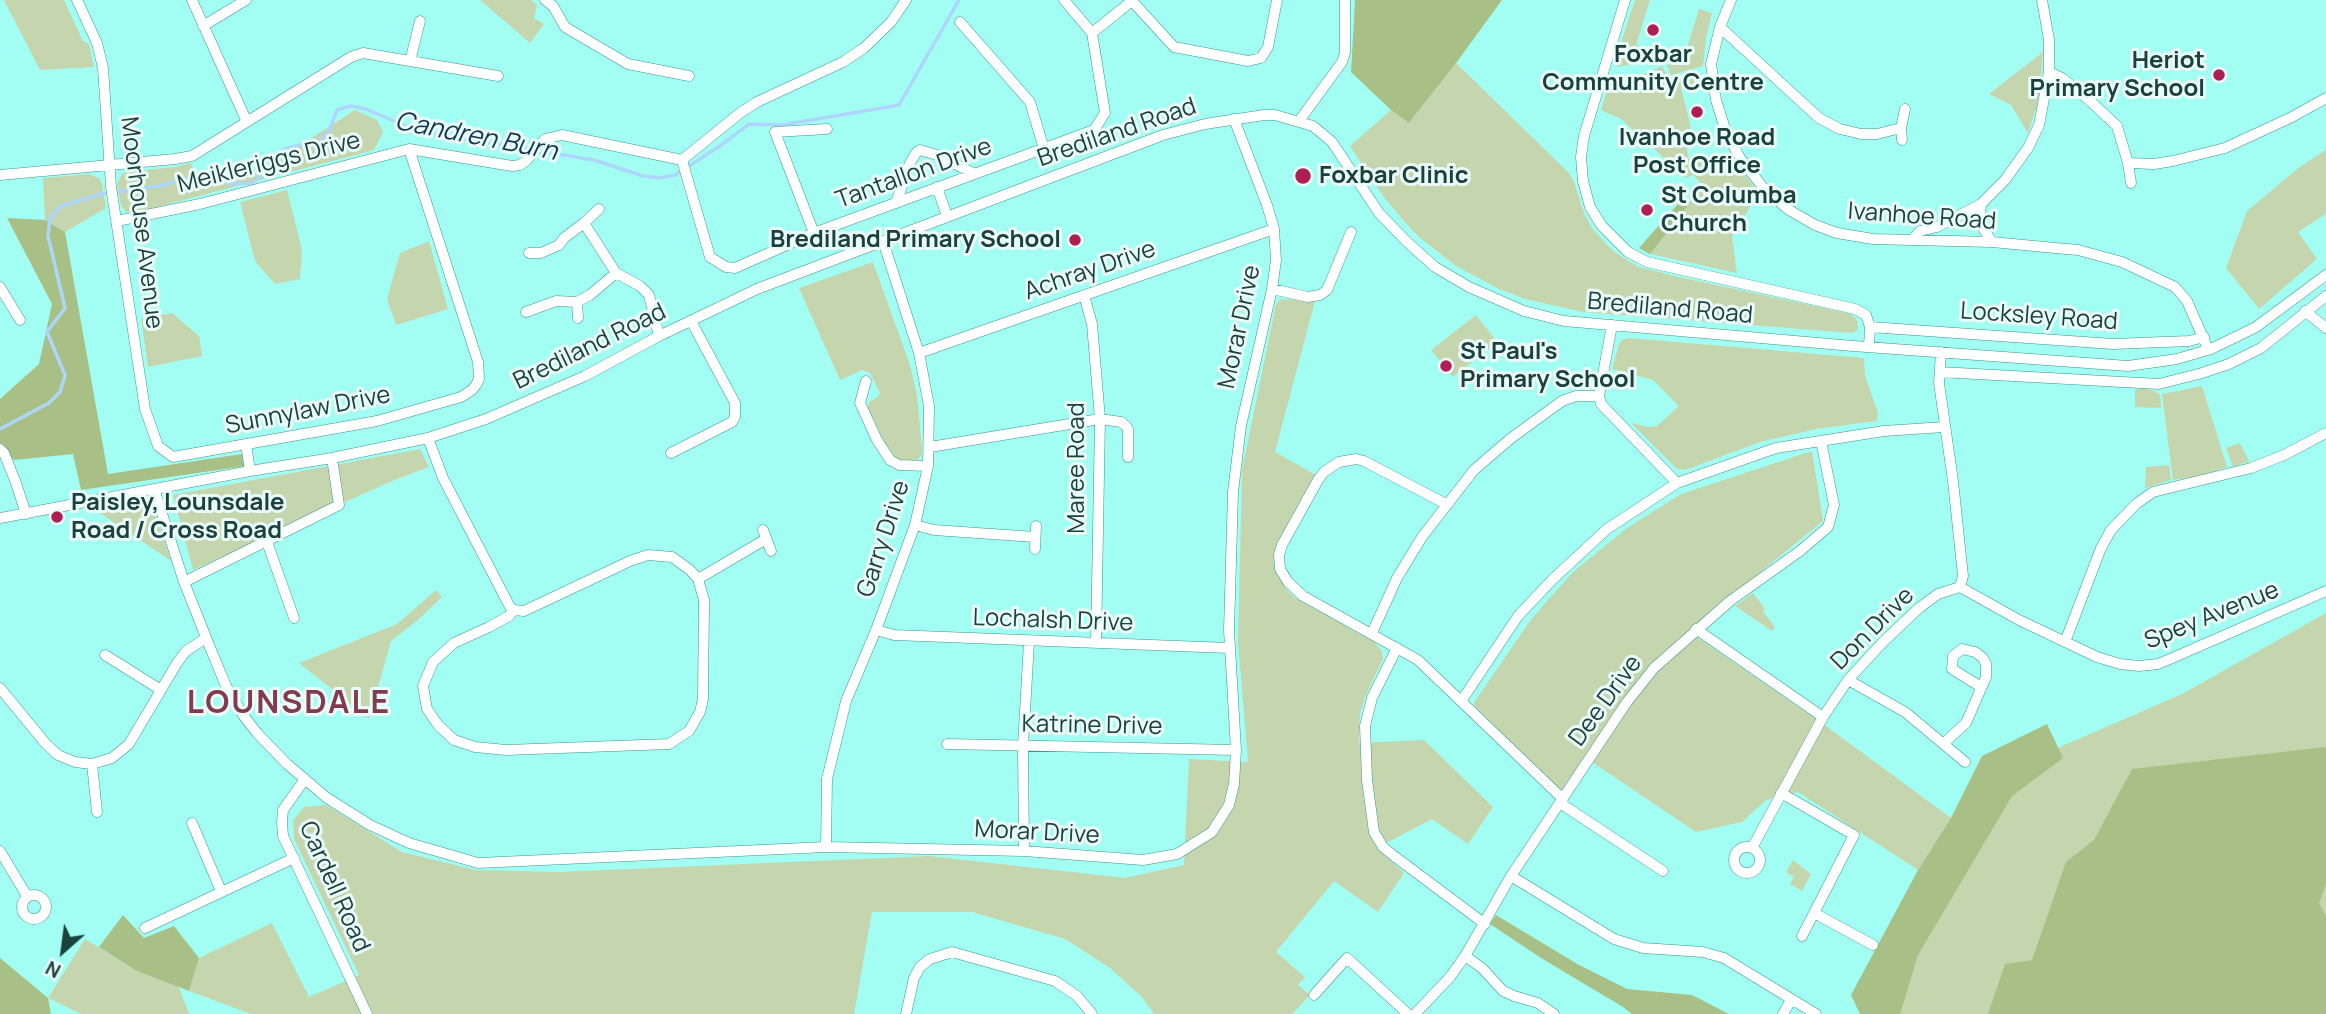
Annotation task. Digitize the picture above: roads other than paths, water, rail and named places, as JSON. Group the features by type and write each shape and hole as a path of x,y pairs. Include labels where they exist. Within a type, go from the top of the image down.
{"street":[{"name":"Moorhouse Avenue","path":"77,0 97,43 103,68 113,205 145,409 158,446 163,452"},
{"path":"192,0 247,121"},
{"path":"203,26 246,0"},
{"path":"545,0 553,6 565,27 628,64 689,76"},
{"path":"683,163 740,113 843,62 864,48 891,22 906,0"},
{"path":"1064,0 1092,33 1132,0 1174,47 1248,61 1261,58 1268,47 1277,0"},
{"path":"1299,121 1342,62 1345,53 1345,0"},
{"path":"1625,0 1584,136 1581,157 1583,181 1590,207 1602,226 1628,252 1647,262 1855,309 1866,315 1870,327 1869,347"},
{"name":"Ivanhoe Road","path":"1731,0 1720,27 1711,64 1716,100 1726,132 1740,158 1765,190 1789,210 1815,225 1837,233 1873,239 1992,243 2078,250 2122,262 2175,287 2187,300 2208,349"},
{"path":"1913,239 1920,231 1937,227 1981,204 2005,180 2028,148 2039,125 2049,72 2049,40 2042,0"},
{"path":"410,61 420,21"},
{"path":"960,22 1030,102 1044,149"},
{"path":"1720,27 1819,118 1829,124 1861,134 1877,134 1901,128"},
{"name":"Tantallon Drive","path":"683,163 710,257 726,267 735,268 814,233 1094,130 1105,114 1092,33"},
{"path":"0,175 192,156 351,57 363,53 498,76"},
{"path":"2049,72 2062,78 2090,100 2117,127 2131,183"},
{"path":"2128,163 2173,162 2225,148 2326,98"},
{"path":"1902,140 1901,128 1905,109"},
{"name":"Brediland Road","path":"0,518 428,438 486,419 584,376 757,289 1163,135 1234,118 1275,115 1313,126 1332,142 1380,213 1435,267 1469,287 1524,312 1564,321 2128,366 2177,359 2208,349 2256,327 2326,275"},
{"name":"Morar Drive","path":"154,489 184,582 206,638 226,686 243,715 257,733 327,798 370,825 409,843 478,863 826,847 1024,851 1143,860 1177,854 1212,832 1229,805 1234,784 1236,750 1229,648 1233,492 1241,426 1276,260 1274,229 1234,118"},
{"path":"814,233 775,132 827,129"},
{"name":"Meikleriggs Drive","path":"117,221 200,204 409,149 499,165 520,165 545,139 562,135 683,163"},
{"name":"Sunnylaw Drive","path":"163,452 173,457 377,421 461,397 472,390 479,379 478,362 409,149"},
{"path":"896,203 910,163 920,150 937,155 973,173"},
{"path":"937,187 947,216"},
{"path":"1981,204 1983,228 1992,243"},
{"path":"529,253 541,253 559,245 598,208"},
{"path":"584,223 616,273 640,286 649,295 659,336"},
{"name":"Achray Drive","path":"919,353 1274,229"},
{"path":"1272,289 1308,297 1328,290 1351,232"},
{"name":"Garry Drive","path":"826,847 827,779 846,701 915,525 930,447 929,406 919,353 883,241"},
{"path":"526,312 556,301 577,302 590,295 616,273"},
{"path":"0,287 20,320"},
{"name":"Maree Road","path":"1084,295 1092,324 1100,419 1096,643"},
{"path":"1940,372 2159,384 2202,373 2261,348 2326,296"},
{"path":"577,302 578,318"},
{"path":"2305,311 2326,328"},
{"path":"671,453 732,422 735,417 734,403 691,321"},
{"path":"1612,325 1599,396 1605,410 1677,483"},
{"name":"Locksley Road","path":"1870,327 2113,344 2189,341 2204,337"},
{"path":"1941,352 1944,427 1963,576 1960,587"},
{"path":"866,381 860,403 877,440 890,460 900,465 928,466"},
{"path":"1372,633 1397,578 1422,537 1446,504 1488,457 1553,406 1576,396 1599,396"},
{"path":"930,447 1100,419 1121,422 1126,426 1128,457"},
{"path":"1462,700 1518,615 1553,579 1607,529 1677,483 1776,448 1884,430 1944,427"},
{"path":"2065,642 2101,548 2111,530 2123,516 2152,492 2233,474 2325,437"},
{"path":"428,438 443,478 510,607 514,610 524,611 648,555 672,557 690,570 698,579 704,600 703,699 700,712 689,731 669,744 506,750 475,747 454,740 438,725 428,709 424,686 433,662 454,643 489,628 514,610"},
{"name":"Dee Drive","path":"1415,1014 1450,977 1465,956 1511,876 1627,702 1654,668 1730,601 1800,551 1828,527 1834,505 1821,441"},
{"path":"246,444 250,471"},
{"path":"2,451 26,513"},
{"path":"184,582 339,505 332,458"},
{"path":"1446,504 1372,465 1356,459 1339,462 1324,472 1318,480 1282,545 1279,555 1280,569 1293,588 1303,596 1418,660 1462,700 1562,801 1663,871"},
{"path":"915,525 934,530 1035,537"},
{"path":"1035,549 1036,526"},
{"path":"698,579 764,534 771,551"},
{"path":"267,542 294,618"},
{"name":"Spey Avenue","path":"1960,587 2065,642 2112,662 2147,666 2170,659 2326,591"},
{"name":"Don Drive","path":"1752,848 1823,717 1848,680 1919,608 1938,594 1960,587"},
{"path":"1696,629 1823,717"},
{"name":"Lochalsh Drive","path":"876,630 894,635 1029,642 1229,648"},
{"path":"0,688 58,755 75,762 92,764 112,758 129,744 186,651 206,638"},
{"path":"1024,851 1023,746 1029,642"},
{"path":"1397,648 1372,698 1365,726 1367,780 1374,832 1380,843 1394,856 1485,923"},
{"path":"105,655 160,690"},
{"path":"1848,680 1905,712 1965,762"},
{"path":"1944,743 1966,723 1981,687"},
{"name":"Katrine Drive","path":"947,744 1236,750"},
{"path":"92,764 97,812"},
{"name":"Cardell Road","path":"305,779 283,810 283,836 367,1014"},
{"path":"1781,793 1854,835 1802,936"},
{"path":"192,823 221,891"},
{"path":"0,851 27,897"},
{"path":"145,928 294,858"},
{"path":"1511,876 1614,939 1643,948 1713,954 1724,958 1816,1014"},
{"path":"1814,913 1873,945"},
{"path":"906,1014 914,978 920,967 930,959 952,952 1055,981 1077,996 1092,1014"},
{"path":"1465,956 1482,968 1503,991 1538,1003 1554,1014"},
{"path":"1314,995 1347,958 1408,1014"},
{"path":"1783,1014 1791,1000"}],"waterway":[{"name":"Candren Burn","path":"0,429 49,403 60,392 65,375 47,332 65,308 48,236 50,219 61,206 101,194 165,185 183,178 212,177 231,184 252,183 270,170 273,159 284,149 320,140 328,133 337,110 350,106 366,109 417,131 594,160 643,176 659,178 675,175 749,124 782,125 899,105 959,0"}],"place":[{"name":"Foxbar Community Centre","path":"1653,30"},
{"name":"Heriot Primary School","path":"2219,75"},
{"name":"Ivanhoe Road Post Office","path":"1697,112"},
{"name":"Foxbar Clinic","path":"1303,176"},
{"name":"St Columba Church","path":"1647,210"},
{"name":"Brediland Primary School","path":"1075,240"},
{"name":"St Paul's Primary School","path":"1446,366"},
{"name":"Paisley, Lounsdale Road / Cross Road","path":"57,517"}],"district":[{"name":"LOUNSDALE","path":"289,704"}]}
